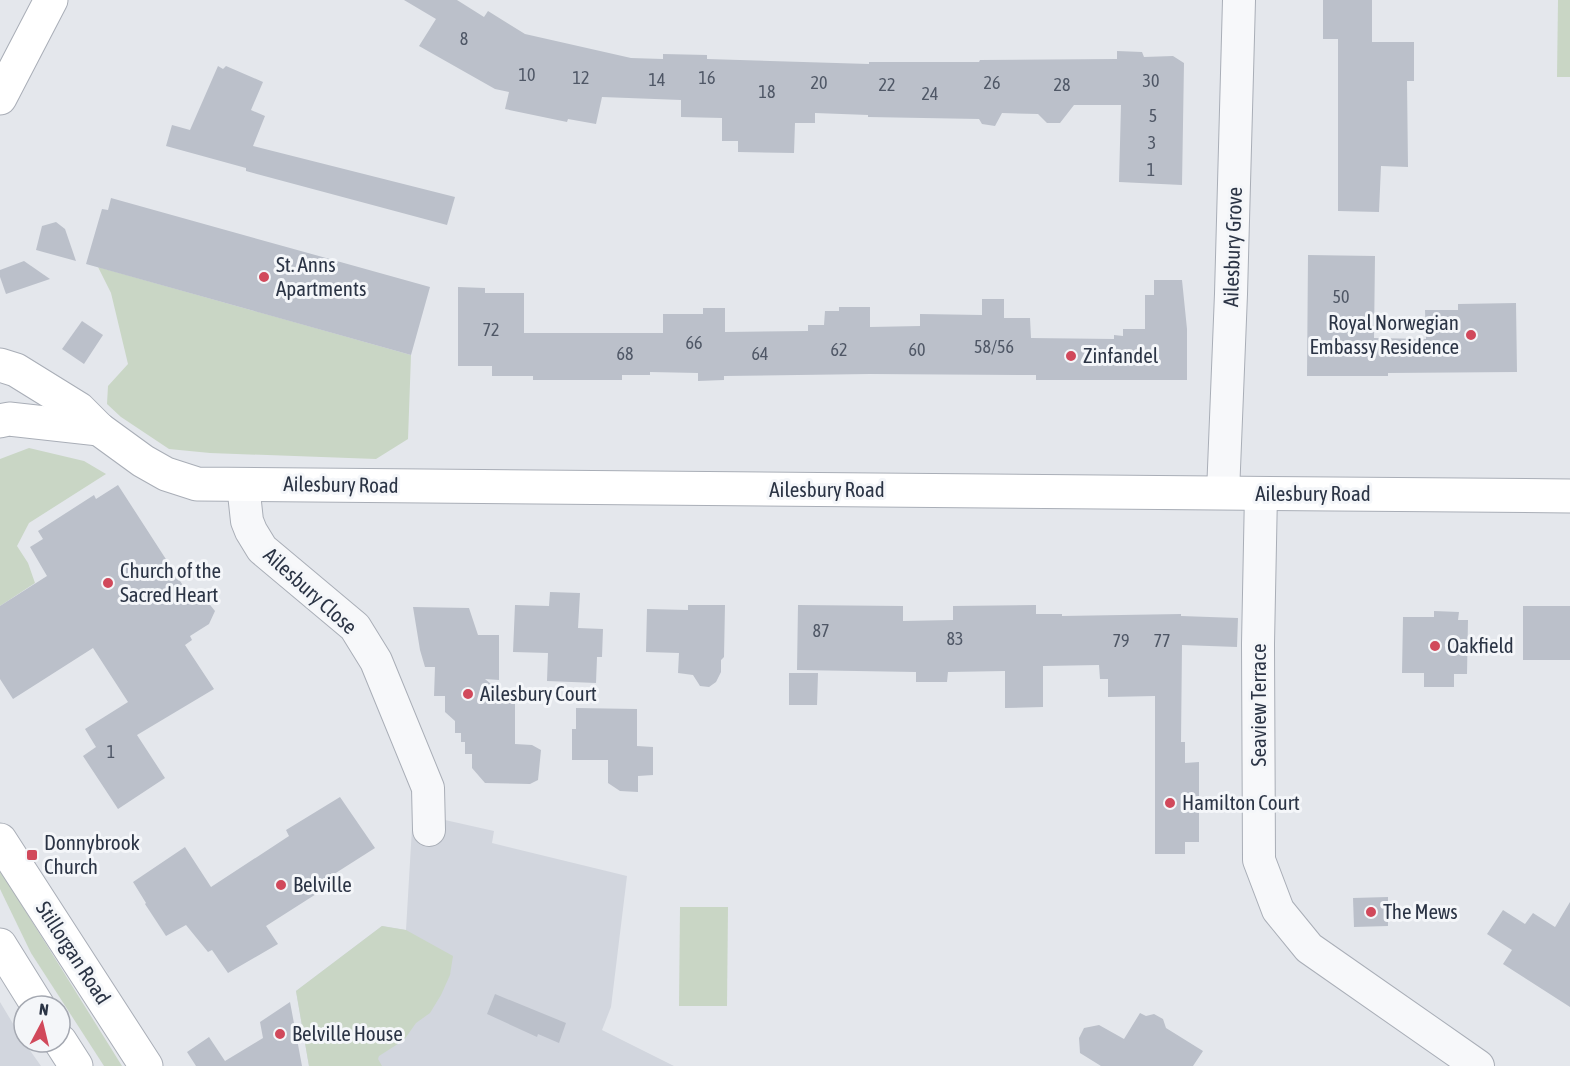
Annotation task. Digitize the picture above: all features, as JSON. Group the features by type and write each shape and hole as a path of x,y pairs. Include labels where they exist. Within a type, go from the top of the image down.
{"main road":[{"path":"0,98 51,0"},
{"name":"Ailesbury Road","path":"0,365 16,370 79,409 99,429 143,461 166,474 197,484 1570,496"},
{"name":"Ailesbury Road","path":"0,421 9,419 99,429"},
{"name":"Stillorgan Road","path":"0,840 146,1066"},
{"path":"0,945 31,994"}],"street":[{"name":"Ailesbury Grove","path":"1223,493 1239,0"},
{"name":"Ailesbury Close","path":"243,484 247,521 250,531 262,549 354,627 376,661 428,788 429,830"},
{"name":"Seaview Terrace","path":"1261,493 1258,644 1259,860 1278,910 1309,948 1478,1066"}],"shaded area":[{"path":"445,820 494,831 492,843 627,876 611,1007 602,1030 674,1066 309,1066 296,991 382,926 406,930 412,828 445,831"},
{"path":"0,1002 12,1022 12,1054 32,1054 41,1066 0,1066"}],"green space":[{"path":"1558,0 1570,0 1570,77 1557,77"},
{"path":"98,267 411,355 408,439 376,459 210,453 169,449 121,417 107,404 108,386 128,364 111,293"},
{"path":"29,448 84,461 106,474 29,523 17,546 28,563 35,583 0,606 0,459"},
{"path":"0,870 122,1066 104,1066 72,1016 72,994 57,994 31,953 0,889"},
{"path":"680,907 728,907 727,1006 679,1006"},
{"path":"382,926 406,930 453,956 450,975 441,995 430,1013 416,1023 404,1040 379,1056 378,1059 382,1066 309,1066 296,991"}],"building":[{"path":"404,0 457,0 484,17 488,11 525,34 631,58 663,59 663,54 707,55 707,59 869,64 869,62 1117,59 1117,51 1142,52 1144,57 1173,56 1184,63 1182,185 1119,182 1121,105 1074,105 1060,123 1047,123 1038,114 1002,113 995,126 982,124 979,119 868,117 868,115 815,113 815,123 795,123 794,153 738,152 738,141 722,141 722,118 681,117 681,100 602,97 596,124 568,119 567,122 505,109 509,92 495,89 419,46 436,19"},
{"path":"1323,0 1372,0 1372,42 1414,42 1414,81 1407,81 1408,167 1381,166 1379,212 1338,211 1338,39 1323,39"},
{"path":"218,66 223,69 226,66 263,82 251,110 265,116 253,146 455,197 447,225 246,171 246,168 166,146 172,125 190,130"},
{"name":"St. Anns Apartments","path":"111,198 430,287 411,355 86,264 102,209 108,210"},
{"path":"56,222 65,229 76,261 36,250 42,226"},
{"path":"1308,255 1375,256 1374,338 1426,339 1425,310 1458,310 1458,304 1516,303 1517,372 1307,376"},
{"path":"24,261 50,279 6,294 0,270"},
{"path":"1154,280 1182,280 1187,329 1187,380 1036,380 1036,375 870,374 724,376 724,380 698,381 698,373 650,372 650,375 622,375 622,380 533,380 533,376 492,376 492,366 458,366 458,287 485,288 485,293 524,293 524,333 663,333 663,314 703,314 703,308 725,308 725,332 808,331 808,325 824,325 825,311 839,311 839,307 870,307 870,327 920,326 920,314 982,315 982,299 1004,299 1004,318 1030,318 1031,338 1114,339 1114,335 1123,336 1123,329 1145,329 1145,295 1154,295"},
{"path":"82,321 103,335 84,364 62,349"},
{"name":"Church of the Sacred Heart","path":"118,485 193,601 206,600 215,611 209,624 190,636 192,640 185,645 214,689 137,735 165,778 118,809 83,756 96,747 85,729 128,702 93,648 13,699 0,679 0,606 47,576 30,547 43,539 38,531 94,495 96,499"},
{"path":"550,592 580,593 578,628 603,629 602,657 597,657 596,683 547,681 548,653 513,652 515,605 549,606"},
{"path":"688,605 725,605 724,657 721,660 721,672 716,682 709,687 700,686 693,675 678,673 679,653 646,652 647,609 688,610"},
{"path":"798,605 903,606 903,621 953,620 953,606 1036,605 1036,614 1062,614 1062,616 1181,614 1181,616 1238,618 1237,647 1182,645 1181,742 1185,742 1185,763 1199,762 1199,842 1185,842 1185,854 1155,854 1155,696 1108,697 1108,679 1100,679 1099,665 1043,666 1043,707 1005,708 1005,671 948,672 947,682 916,682 916,672 797,670"},
{"path":"1523,606 1570,606 1570,660 1523,660"},
{"name":"Ailesbury Court","path":"413,607 469,608 478,635 499,635 499,680 485,679 515,704 515,744 532,745 541,750 538,780 530,784 485,783 472,768 472,754 465,754 465,742 461,742 461,733 455,733 455,721 445,712 445,696 434,696 435,667 425,667"},
{"name":"Oakfield","path":"1434,611 1459,612 1458,620 1468,620 1467,674 1454,674 1454,687 1424,687 1424,673 1402,673 1403,617 1434,617"},
{"path":"789,673 818,673 817,705 789,705"},
{"path":"576,708 637,709 637,746 653,747 653,775 638,776 638,792 620,791 608,783 608,760 572,760 572,729 576,729"},
{"name":"Belville","path":"340,797 375,848 320,883 324,889 266,926 278,944 228,973 212,950 208,952 186,925 166,936 133,882 185,847 211,887 289,836 286,830"},
{"name":"The Mews","path":"1388,897 1388,926 1354,927 1353,898"},
{"path":"1570,902 1570,1007 1503,964 1512,950 1487,934 1503,910 1525,924 1533,913 1555,927"},
{"path":"495,994 566,1023 559,1043 538,1034 537,1037 487,1014"},
{"name":"Belville House","path":"290,1002 302,1066 196,1066 187,1052 209,1037 225,1061 263,1038 260,1022"},
{"path":"1140,1013 1146,1016 1154,1014 1163,1019 1166,1028 1203,1051 1193,1066 1101,1066 1080,1053 1079,1038 1084,1028 1099,1025 1124,1039"}],"place":[{"name":"St. Anns Apartments","path":"264,277"},
{"name":"Royal Norwegian Embassy Residence","path":"1471,335"},
{"name":"Zinfandel","path":"1071,356"},
{"name":"Church of the Sacred Heart","path":"108,583"},
{"name":"Oakfield","path":"1435,646"},
{"name":"Ailesbury Court","path":"468,694"},
{"name":"Hamilton Court","path":"1170,803"},
{"name":"Donnybrook Church","path":"32,855"},
{"name":"Belville","path":"281,885"},
{"name":"The Mews","path":"1371,912"},
{"name":"Belville House","path":"280,1034"}]}
